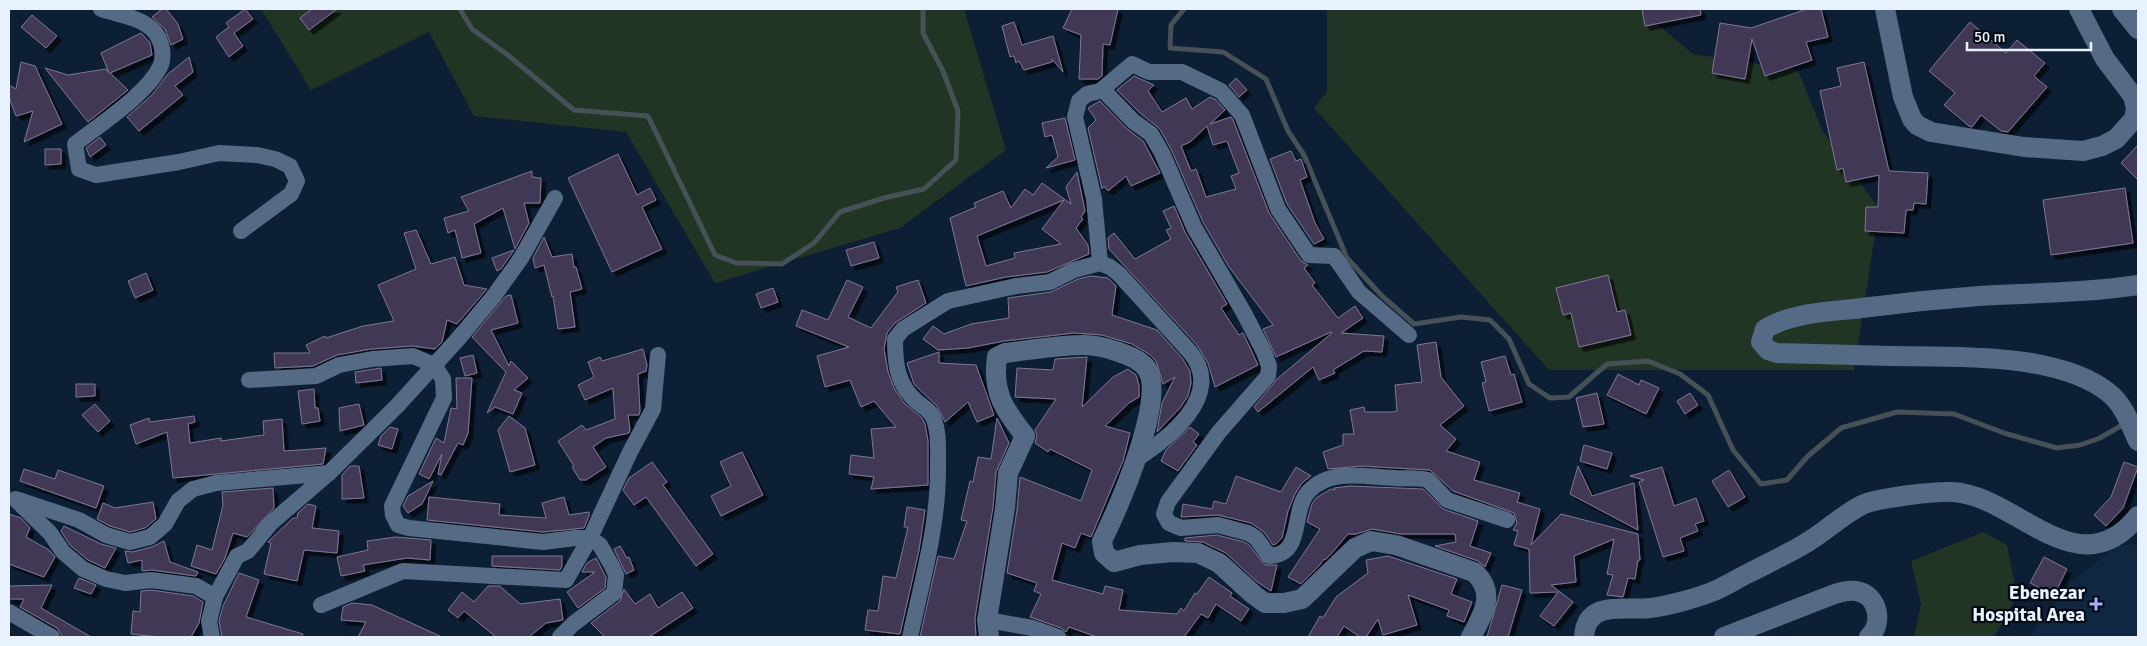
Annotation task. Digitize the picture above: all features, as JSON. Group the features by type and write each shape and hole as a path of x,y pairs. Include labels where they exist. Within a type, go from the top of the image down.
{"street":[{"path":"102,9 139,20 154,31 163,49 160,66 144,89 75,144 79,169 96,175 179,162 219,153 275,158 290,166 297,181 290,194 240,231"},
{"path":"1885,9 1903,97 1912,119 1917,125 1931,132 2024,147 2083,151 2116,140 2134,119 2136,108 2133,96 2105,60 2078,9"},
{"path":"2122,9 2138,28"},
{"path":"1100,263 1094,199 1075,117 1079,101 1086,94 1100,91 1132,64 1149,72 1182,72 1221,91 1242,115 1278,209 1308,255 1334,256 1359,292 1409,335"},
{"path":"1100,91 1105,92 1128,117 1151,134 1162,153 1194,227 1244,312 1269,366 1269,373 1264,381 1218,432 1168,502 1164,514 1169,523 1181,528 1218,525 1238,530 1256,538 1269,556 1281,555 1291,545 1294,538 1298,508 1311,489 1330,478 1351,476 1428,480 1447,500 1507,520"},
{"path":"212,637 209,621 215,597 237,556 248,551 271,523 329,473 397,406 494,296 521,258 555,198"},
{"path":"910,637 932,538 938,485 938,447 932,414 912,398 904,388 898,375 895,339 903,329 948,300 1016,286 1050,282 1074,270 1100,263 1110,267 1120,274 1198,361 1202,377 1200,393 1192,409 1178,427 1161,443 1135,460"},
{"path":"2138,285 2077,292 1977,296 1820,313 1773,324 1765,329 1761,342 1768,350 1777,353 2016,361 2056,369 2094,383 2109,394 2122,408 2138,441"},
{"path":"1058,637 1034,628 988,629 1008,474 1024,436 1004,408 996,388 994,374 997,357 1005,353 1086,345 1120,353 1140,363 1147,369 1152,395 1147,426 1102,541 1104,553 1114,562 1140,555 1173,552 1198,553 1219,563 1254,595 1266,603 1284,603 1302,599 1349,552 1363,543 1379,542 1396,545 1474,572 1482,579 1486,591 1486,605 1472,637"},
{"path":"321,605 403,570 566,580 590,538 630,452 653,409 658,355"},
{"path":"249,380 316,376 338,365 379,358 413,356 434,364 443,379 444,398 392,506 392,515 398,525 409,528 517,541 543,542 590,538 600,545 616,575 614,593 572,624 560,637"},
{"path":"12,498 79,520 106,535 130,542 150,538 165,524 178,501 193,489 216,483 329,473"},
{"path":"1584,637 1588,622 1604,609 1651,608 1709,593 1806,544 1863,504 1933,493 1952,492 1967,494 1981,499 2043,532 2071,542 2081,543 2111,539 2126,531 2138,516"},
{"path":"12,498 50,533 63,552 83,569 106,579 125,582 151,580 196,586 215,597"},
{"path":"1724,637 1843,591 1858,591 1868,597 1875,605 1878,618 1875,632 1869,637"},
{"path":"9,612 52,637"}],"shaded area":[{"name":"Ebenezar Hospital Area","path":"2138,544 2138,637 2031,637 2036,626 2070,583 2117,546"}],"green space":[{"path":"261,9 964,9 1006,150 900,228 715,283 626,132 474,116 429,32 311,90"},
{"path":"1327,9 1639,9 1693,54 1798,70 1822,130 1879,209 1854,370 1549,370 1314,108 1327,92"},
{"path":"1983,532 2007,545 2017,596 1994,637 1914,637 1921,604 1911,561"}],"building":[{"path":"162,9 166,9 178,24 183,39 171,45 165,29 152,17"},
{"path":"245,9 253,19 234,33 243,46 229,57 216,37 229,27 226,23"},
{"path":"312,9 337,9 309,30 300,18"},
{"path":"1072,9 1118,9 1110,45 1103,44 1102,76 1098,79 1079,79 1081,35 1063,28"},
{"path":"1642,9 1700,9 1701,15 1645,26"},
{"path":"1807,9 1821,9 1828,37 1806,42 1812,60 1765,76 1752,39 1745,79 1712,73 1720,23 1751,28"},
{"path":"32,15 57,36 46,48 21,27"},
{"path":"1014,22 1022,45 1053,36 1063,72 1052,59 1052,62 1024,70 1019,61 1016,63 1014,56 1010,57 1002,26"},
{"path":"1970,22 2006,53 2017,40 2045,63 2034,76 2047,87 2008,132 2001,131 1981,115 1972,127 1969,126 1944,105 1955,93 1929,71"},
{"path":"141,33 150,43 152,55 110,73 128,90 88,122 45,68 68,75 106,69 109,73 101,53"},
{"path":"189,57 193,72 175,86 183,95 139,131 127,117 152,95 168,74"},
{"path":"21,62 35,66 62,124 24,142 33,111 16,116 9,97 9,85 16,89"},
{"path":"1864,62 1889,171 1928,173 1926,204 1914,203 1913,210 1906,210 1904,233 1865,231 1866,207 1878,207 1879,175 1846,182 1843,168 1837,170 1820,91 1841,86 1837,68"},
{"path":"1134,76 1154,85 1148,91 1162,112 1186,98 1192,109 1210,97 1215,99 1225,110 1210,124 1231,117 1233,120 1269,213 1301,261 1308,265 1304,268 1315,283 1312,285 1338,318 1355,306 1363,318 1341,333 1384,336 1382,352 1364,351 1333,370 1335,373 1319,380 1313,367 1258,412 1254,407 1277,379 1332,333 1276,357 1263,329 1273,325 1229,267 1203,222 1171,149 1160,129 1140,113 1117,90","holes":["1207,126 1213,145 1227,141 1239,173 1231,176 1236,189 1206,197 1196,169 1191,171 1181,146 1190,142"]},
{"path":"1236,78 1247,90 1239,97 1229,85"},
{"path":"1100,101 1126,128 1143,141 1160,173 1131,186 1126,176 1108,191 1104,186 1102,189 1088,128 1096,120 1088,108"},
{"path":"1065,118 1075,160 1046,168 1058,157 1052,135 1045,137 1042,123"},
{"path":"100,137 106,145 90,157 86,148"},
{"path":"2138,145 2138,180 2121,163"},
{"path":"45,149 61,149 61,164 45,165"},
{"path":"1291,151 1296,161 1301,159 1307,177 1300,180 1315,223 1324,239 1314,244 1287,204 1270,159"},
{"path":"618,154 637,195 650,188 656,200 642,207 662,249 612,272 568,178"},
{"path":"532,171 532,177 541,178 540,203 524,203 529,223 515,249 503,208 474,224 481,253 462,258 455,230 448,233 444,218 469,211 461,197"},
{"path":"1077,172 1085,211 1081,217 1083,219 1076,228 1088,245 1089,254 1047,272 1006,277 966,286 950,218 976,207 974,203 1003,191 1011,208 1025,189 1033,195 1042,183 1071,204 1066,187","holes":["1064,200 1042,229 1061,244 1014,253 1015,258 986,266 977,236"]},
{"path":"2125,188 2133,243 2051,255 2043,200"},
{"path":"1174,206 1185,232 1227,304 1221,308 1239,335 1243,333 1258,365 1215,387 1208,363 1197,345 1109,249 1108,238 1114,233 1135,259 1171,239 1166,230 1171,228 1163,211"},
{"path":"416,230 431,264 455,257 464,285 487,289 457,324 447,320 442,342 435,349 412,346 371,349 337,355 313,366 275,368 274,353 310,353 306,345 325,336 326,338 363,326 394,321 378,285 416,269 404,233"},
{"path":"544,237 552,257 572,254 574,268 576,267 582,289 570,292 575,327 558,329 553,296 544,265 535,268 533,258"},
{"path":"874,242 879,258 851,266 846,250"},
{"path":"514,250 501,269 497,271 492,258"},
{"path":"146,273 153,290 135,298 128,281"},
{"path":"1608,275 1617,312 1625,310 1631,335 1579,347 1571,313 1563,315 1556,288"},
{"path":"1091,276 1108,278 1116,286 1112,315 1157,330 1182,358 1190,371 1191,383 1188,396 1180,408 1157,432 1162,403 1175,377 1163,384 1156,361 1149,354 1132,344 1102,335 1074,333 1004,341 968,348 938,350 923,339 933,326 944,334 971,324 1009,318 1008,298 1051,292 1078,279"},
{"path":"847,280 863,287 848,317 871,328 898,292 896,287 918,280 926,303 895,323 887,333 884,349 888,372 894,388 904,403 922,418 925,424 928,441 928,485 871,489 874,477 849,474 851,455 874,458 871,429 896,427 874,401 861,407 850,380 825,387 817,356 849,347 796,326 802,310 828,320"},
{"path":"773,288 778,302 761,308 756,294"},
{"path":"511,295 518,323 491,330 509,366 511,361 528,378 514,390 522,393 513,414 495,407 487,413 506,372 472,337 506,296"},
{"path":"1436,342 1441,377 1464,406 1440,425 1456,439 1446,451 1480,462 1474,480 1520,493 1517,502 1540,509 1531,545 1561,514 1638,534 1640,560 1638,560 1635,579 1628,578 1623,597 1607,595 1613,575 1607,574 1614,539 1574,556 1576,582 1551,585 1573,602 1554,626 1540,616 1558,592 1530,593 1529,549 1514,545 1518,531 1513,530 1517,523 1514,513 1453,491 1430,470 1361,466 1328,469 1323,452 1343,445 1343,434 1354,434 1350,410 1364,407 1365,412 1397,411 1395,385 1422,382 1417,345"},
{"path":"643,349 647,365 646,371 638,374 639,415 628,415 629,433 606,438 593,447 606,467 586,480 580,480 572,467 574,466 558,441 582,425 586,430 615,419 613,388 585,400 578,385 594,377 588,362 600,357 602,361"},
{"path":"939,352 939,363 976,365 994,415 977,422 968,402 945,422 937,406 914,384 907,363"},
{"path":"473,355 477,373 465,376 460,358"},
{"path":"1505,356 1511,375 1514,374 1522,402 1489,411 1482,383 1486,382 1481,362"},
{"path":"1087,357 1082,407 1113,377 1128,369 1136,375 1139,385 1139,397 1129,403 1105,426 1130,433 1123,461 1091,537 1081,533 1075,548 1062,543 1052,580 1103,594 1105,586 1123,590 1119,610 1177,614 1181,608 1184,611 1195,593 1197,594 1209,577 1232,593 1230,596 1249,609 1241,621 1216,604 1208,618 1201,614 1184,637 1097,637 1069,627 1066,632 1061,628 1030,617 1041,594 1034,591 1037,583 1007,573 1020,477 1081,501 1092,470 1050,449 1048,452 1035,443 1037,435 1035,430 1056,399 1015,397 1017,368 1053,370 1055,359"},
{"path":"381,368 382,380 356,383 355,372"},
{"path":"1618,374 1639,385 1641,380 1659,388 1646,414 1607,395"},
{"path":"456,378 472,378 468,433 463,445 458,443 441,475 438,474 442,454 429,479 419,474 436,438 444,443 451,408 457,409"},
{"path":"76,384 95,384 95,396 76,397"},
{"path":"314,389 315,408 318,408 320,421 302,424 298,391"},
{"path":"1597,393 1604,424 1583,427 1576,398"},
{"path":"1690,393 1698,405 1685,414 1677,401"},
{"path":"95,404 110,421 98,432 82,415"},
{"path":"359,404 364,425 340,431 339,408"},
{"path":"194,416 195,422 188,424 190,443 221,438 221,441 264,435 263,421 282,419 284,451 326,448 323,464 173,478 167,432 136,444 130,425 149,418 150,422"},
{"path":"509,416 525,428 535,465 510,472 498,430"},
{"path":"997,418 1009,443 996,472 993,507 975,618 976,637 920,637 938,556 954,559 967,521 961,520 970,481 973,482 978,457 991,459"},
{"path":"390,427 398,429 392,449 378,445 381,436"},
{"path":"1190,427 1199,434 1193,442 1197,445 1178,471 1161,461 1166,450"},
{"path":"1584,445 1612,453 1607,469 1580,461"},
{"path":"742,452 763,495 721,516 711,496 731,486 720,462"},
{"path":"652,462 667,482 663,485 713,554 696,566 646,497 634,505 623,490 629,478"},
{"path":"2124,462 2138,467 2123,508 2106,526 2094,515 2111,497"},
{"path":"350,466 359,466 364,498 342,499 342,475"},
{"path":"1578,466 1592,496 1634,483 1638,530 1570,494"},
{"path":"1296,467 1311,476 1302,483 1295,494 1288,511 1282,538 1276,544 1273,545 1264,532 1251,523 1218,515 1181,517 1183,504 1212,509 1214,501 1226,504 1236,476 1281,492"},
{"path":"1662,467 1674,506 1696,498 1704,521 1695,524 1698,531 1680,538 1684,551 1663,557 1639,482 1644,480 1630,476"},
{"path":"24,469 55,479 58,470 104,486 96,508 20,481"},
{"path":"1729,470 1745,497 1728,507 1712,481"},
{"path":"433,481 422,504 408,513 403,506 408,496"},
{"path":"1350,486 1423,489 1443,509 1478,521 1470,546 1491,553 1485,567 1478,561 1435,546 1456,542 1455,534 1401,534 1372,529 1356,534 1348,534 1301,584 1288,577 1320,529 1307,522 1312,504 1316,498 1331,489 1335,490 1334,488"},
{"path":"273,488 274,508 247,537 233,533 225,558 216,574 191,566 197,545 212,550 223,505 222,492"},
{"path":"429,497 500,504 499,515 546,518 542,503 564,497 569,515 589,512 589,516 584,528 543,532 427,520"},
{"path":"153,502 156,519 145,528 130,532 110,526 97,519 103,503 115,508"},
{"path":"308,504 316,506 312,528 339,531 337,553 304,550 297,581 264,574 271,543 268,542 293,518 297,518 298,513"},
{"path":"907,507 925,510 919,550 900,634 865,630 868,610 878,611 883,576 896,578 908,527 904,527"},
{"path":"9,514 21,518 30,528 26,537 49,550 55,557 44,577 9,564"},
{"path":"64,526 101,544 116,548 105,568 88,560 70,545 61,531"},
{"path":"1217,535 1244,542 1249,545 1265,565 1277,565 1271,591 1256,581 1226,553 1203,542 1185,541 1185,538"},
{"path":"396,537 431,540 430,560 407,558 363,565 365,571 341,576 337,557 368,550 367,541"},
{"path":"164,541 170,562 198,572 196,576 152,570 142,571 142,560 128,563 125,551 132,552 152,547"},
{"path":"620,546 627,558 629,557 634,570 626,574 614,549"},
{"path":"492,556 562,556 562,566 560,570 492,566"},
{"path":"1388,556 1457,579 1451,594 1472,602 1464,622 1447,616 1449,610 1408,595 1417,625 1383,635 1378,619 1366,637 1360,637 1344,626 1337,637 1308,637 1320,616 1323,618 1336,597 1368,573 1366,560"},
{"path":"2044,557 2067,569 2056,591 2050,588 2047,592 2030,583"},
{"path":"596,558 606,577 605,588 578,608 567,592 595,572 582,572 587,563"},
{"path":"239,573 259,580 246,617 303,634 302,637 222,637 219,621 223,606"},
{"path":"79,578 96,585 91,594 74,588"},
{"path":"52,585 41,608 91,637 63,637 57,628 20,607 24,599 9,599 9,586"},
{"path":"1502,585 1522,590 1508,637 1487,637"},
{"path":"488,586 500,586 520,604 560,599 563,620 546,623 529,637 496,637 464,611 458,618 448,610 462,592 474,602"},
{"path":"624,589 635,604 650,594 658,608 682,592 693,608 649,637 605,637 591,623 620,601"},
{"path":"151,590 193,596 203,602 199,623 191,637 159,637 131,634 133,611 140,612 141,591"},
{"path":"352,603 372,605 442,637 358,637 366,622 341,620 343,607"}],"waterway":[{"path":"460,9 472,29 509,56 574,110 648,116 715,255 736,263 782,264 814,243 840,212 884,198 924,189 956,160 958,111 943,71 923,33 923,9"},
{"path":"1184,9 1171,25 1170,48 1223,52 1266,79 1288,131 1304,155 1347,258 1382,296 1414,324 1461,317 1490,320 1509,339 1529,384 1550,398 1569,397 1607,364 1648,361 1680,374 1708,395 1733,450 1761,484 1787,480 1808,456 1841,428 1897,412 1954,414 2004,433 2057,448 2080,445 2100,438 2124,424"}],"place":[{"name":"Ebenezar Hospital Area","path":"2096,604"}]}
